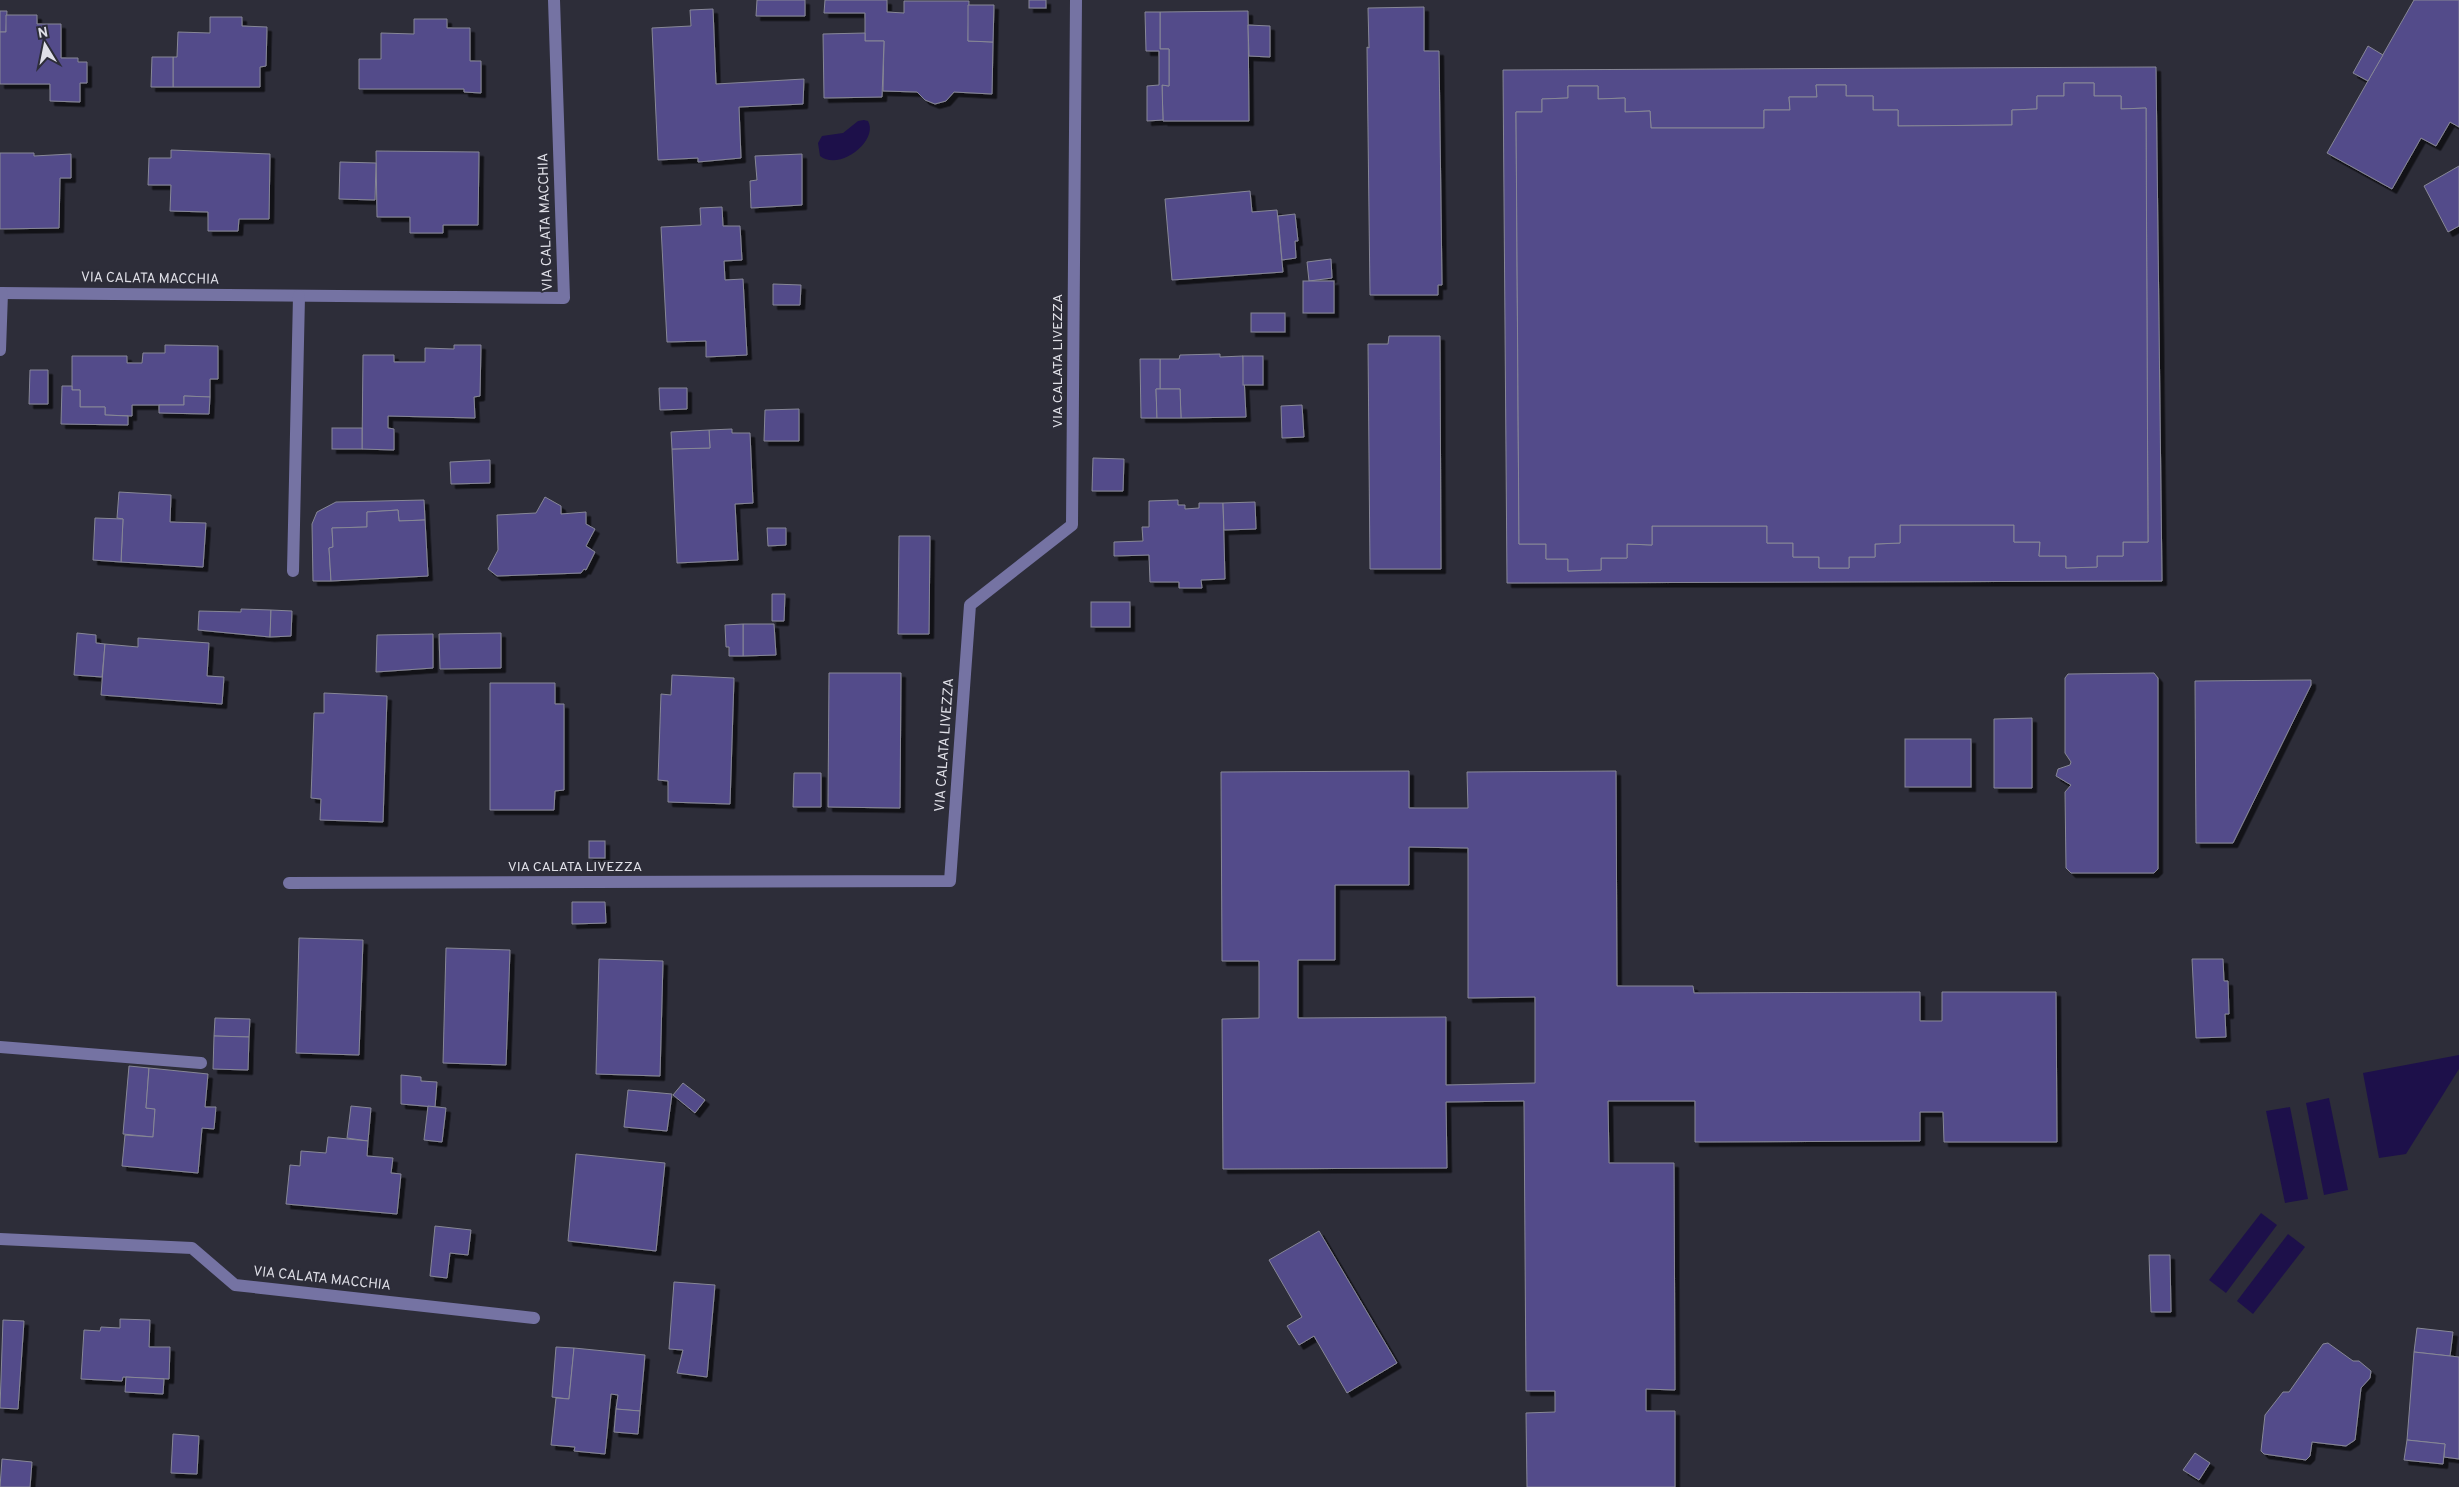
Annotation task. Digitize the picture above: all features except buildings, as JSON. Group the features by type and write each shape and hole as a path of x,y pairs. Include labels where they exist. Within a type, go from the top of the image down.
{"street":[{"name":"VIA CALATA MACCHIA","path":"0,350 1,293 564,298 554,0"},
{"name":"VIA CALATA LIVEZZA","path":"289,883 950,881 970,605 1072,525 1076,0"},
{"path":"293,571 299,296"},
{"path":"0,1047 201,1063"},
{"name":"VIA CALATA MACCHIA","path":"0,1239 192,1248 235,1284 534,1318"}],"shaded area":[{"path":"858,121 868,121 870,129 868,137 856,152 837,160 828,160 820,156 818,143 822,136 843,133"},
{"path":"2459,1055 2459,1069 2406,1154 2379,1158 2363,1073"},
{"path":"2329,1098 2348,1190 2324,1195 2306,1103"},
{"path":"2290,1107 2308,1199 2285,1203 2266,1111"},
{"path":"2261,1213 2277,1225 2226,1293 2209,1280"},
{"path":"2288,1234 2305,1247 2253,1314 2237,1301"}]}
